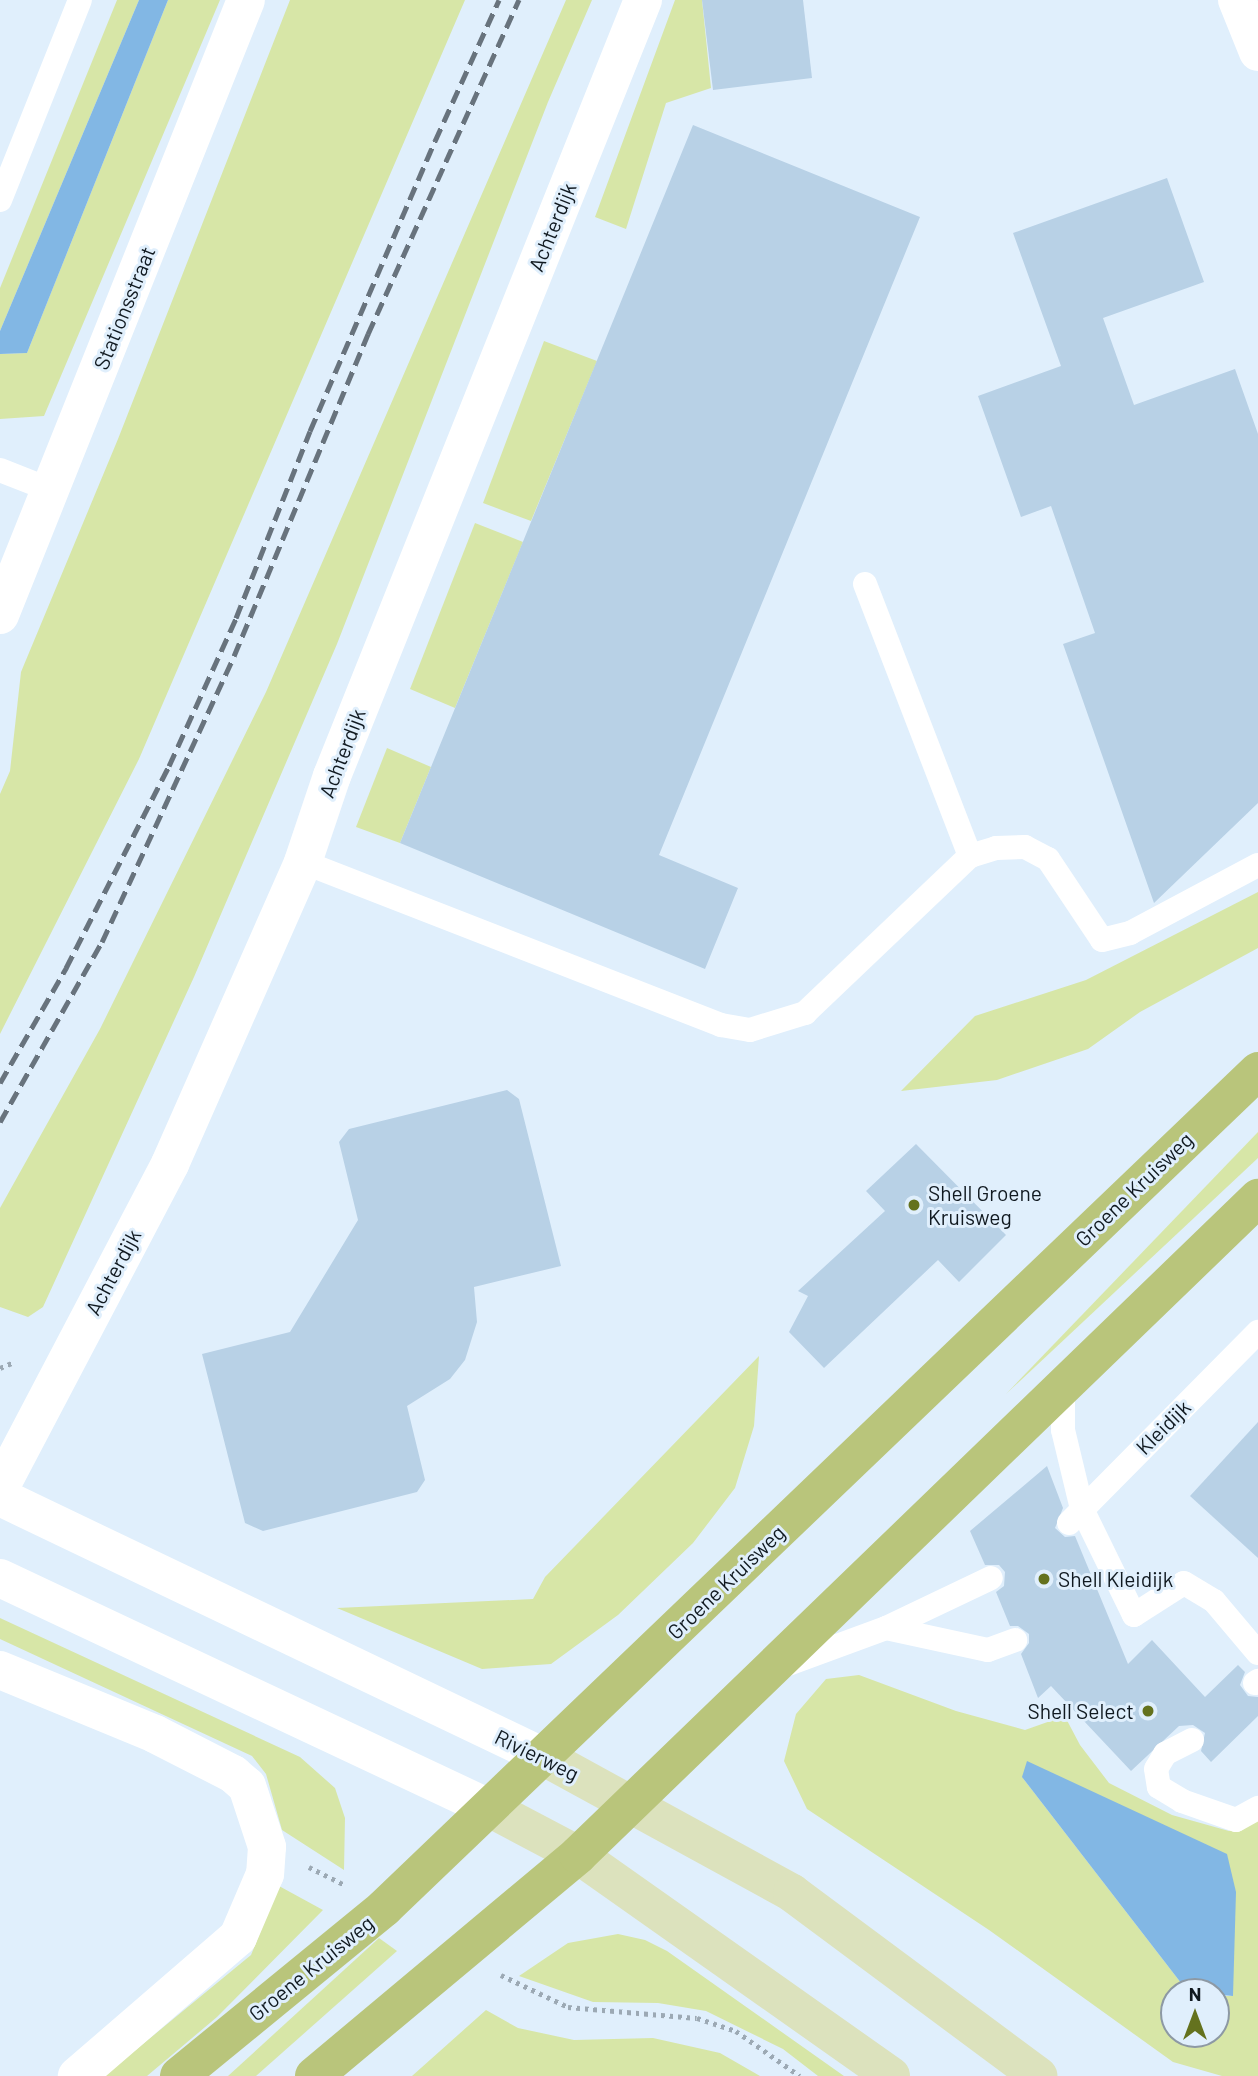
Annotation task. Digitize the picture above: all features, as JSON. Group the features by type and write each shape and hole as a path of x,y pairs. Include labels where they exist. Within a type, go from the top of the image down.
{"main road":[{"name":"Groene Kruisweg","path":"179,2076 384,1908 1258,1071"},
{"path":"314,2076 578,1855 629,1801 1063,1390 1258,1198"},
{"name":"Rivierweg","path":"544,1757 629,1801 792,1893 1038,2076"},
{"path":"489,1808 578,1855 891,2076"}],"street":[{"name":"Stationsstraat","path":"0,615 246,0"},
{"name":"Achterdijk","path":"0,1488 170,1164 303,862 337,763 643,0"},
{"path":"1237,0 1258,51"},
{"name":"Rivierweg","path":"0,1497 544,1757"},
{"path":"0,1578 489,1808"},
{"path":"0,1671 155,1734 233,1774 247,1786 267,1847 265,1874 238,1937 77,2076"}],"lane":[{"path":"0,201 80,0"},
{"path":"0,470 51,490"},
{"path":"865,583 970,856"},
{"path":"303,862 720,1025 750,1030 805,1013 970,856 996,848 1025,847 1048,859 1102,940 1130,933 1258,865"},
{"name":"Kleidijk","path":"1076,1516 1258,1332"},
{"path":"1063,1390 1063,1430 1076,1516 1107,1586 1134,1615 1184,1583 1214,1601 1258,1653"},
{"path":"763,1674 886,1628 990,1578"},
{"path":"886,1628 988,1650 1015,1640"},
{"path":"1192,1740 1165,1754 1156,1769 1159,1787 1182,1801 1236,1820 1258,1808"}],"path":[{"path":"267,1847 384,1908"},
{"path":"459,1952 568,2007 697,2018 736,2031 800,2076"}],"green space":[{"path":"117,0 139,0 0,331 0,288"},
{"path":"168,0 220,0 44,416 0,419 0,354 27,353"},
{"path":"290,0 465,0 139,759 0,1034 0,794 10,771 21,672 118,439"},
{"path":"566,0 592,0 548,102 337,644 194,977 43,1307 28,1317 0,1307 0,1208 100,1029 266,692"},
{"path":"675,0 702,0 711,88 666,103 626,229 595,217"},
{"path":"544,341 597,361 531,521 483,503"},
{"path":"475,523 523,542 455,708 410,689"},
{"path":"387,748 431,767 400,843 356,827"},
{"path":"1258,892 1258,948 1140,1012 1088,1049 997,1080 901,1091 975,1016 1086,980"},
{"path":"1258,1132 1258,1158 1006,1394"},
{"path":"759,1356 754,1426 735,1488 693,1543 618,1615 551,1664 482,1669 337,1608 533,1599 545,1577"},
{"path":"0,1618 300,1757 335,1788 345,1818 344,1870 282,1830 266,1774 252,1756 0,1639"},
{"path":"859,1675 956,1711 1025,1730 1056,1719 1061,1709 1080,1745 1109,1783 1172,1815 1229,1831 1258,1818 1258,2076 1222,2076 1173,2062 989,1930 807,1809 784,1761 796,1714 826,1679","holes":["1022,1777 1215,1978 1230,1978 1230,2048 1160,2048 1160,1978 1177,1978"]},
{"path":"279,1886 323,1910 217,2017 147,2076 104,2076 251,1955"},
{"path":"618,1934 645,1940 667,1951 844,2076 818,2076 783,2049 706,2011 658,2003 593,2002 519,1976 568,1943"},
{"path":"379,1938 397,1951 256,2076 228,2076"},
{"path":"486,2010 518,2028 574,2040 653,2038 720,2053 760,2076 412,2076"}],"water":[{"path":"139,0 168,0 27,353 0,354 0,331"},
{"path":"1027,1761 1227,1854 1236,1892 1233,1996 1230,1996 1230,1978 1177,1978 1022,1777"}],"building":[{"path":"702,0 803,0 812,78 713,90"},
{"path":"693,125 920,217 659,855 738,888 705,969 400,843"},
{"path":"1167,178 1204,282 1103,318 1134,405 1235,369 1258,434 1258,803 1154,903 1063,644 1095,633 1051,506 1021,517 978,396 1061,366 1013,233"},
{"path":"507,1090 519,1099 561,1266 474,1287 477,1322 465,1360 450,1379 407,1406 425,1480 417,1492 263,1531 245,1523 202,1354 290,1332 358,1220 339,1142 349,1129"},
{"path":"916,1144 1006,1235 959,1282 938,1260 824,1368 789,1332 808,1296 798,1291 885,1211 866,1191"},
{"path":"1258,1422 1258,1558 1190,1496"},
{"path":"1047,1466 1063,1508 1055,1528 1065,1537 1075,1536 1128,1664 1152,1640 1205,1697 1238,1665 1245,1672 1240,1685 1248,1696 1258,1697 1258,1716 1211,1762 1201,1751 1205,1733 1193,1725 1179,1726 1131,1771 1051,1686 1038,1698 1021,1654 1029,1643 1029,1634 1018,1626 1010,1626 996,1592 1004,1586 1005,1572 999,1565 985,1565 970,1531"}],"railway":[{"path":"0,1083 66,968 169,766 236,618 310,431 499,0"},
{"path":"0,1122 102,942 234,656 368,334 519,0"}],"place":[{"name":"Shell Groene Kruisweg","path":"914,1205"},
{"name":"Shell Kleidijk","path":"1044,1579"},
{"name":"Shell Select","path":"1148,1711"}]}
